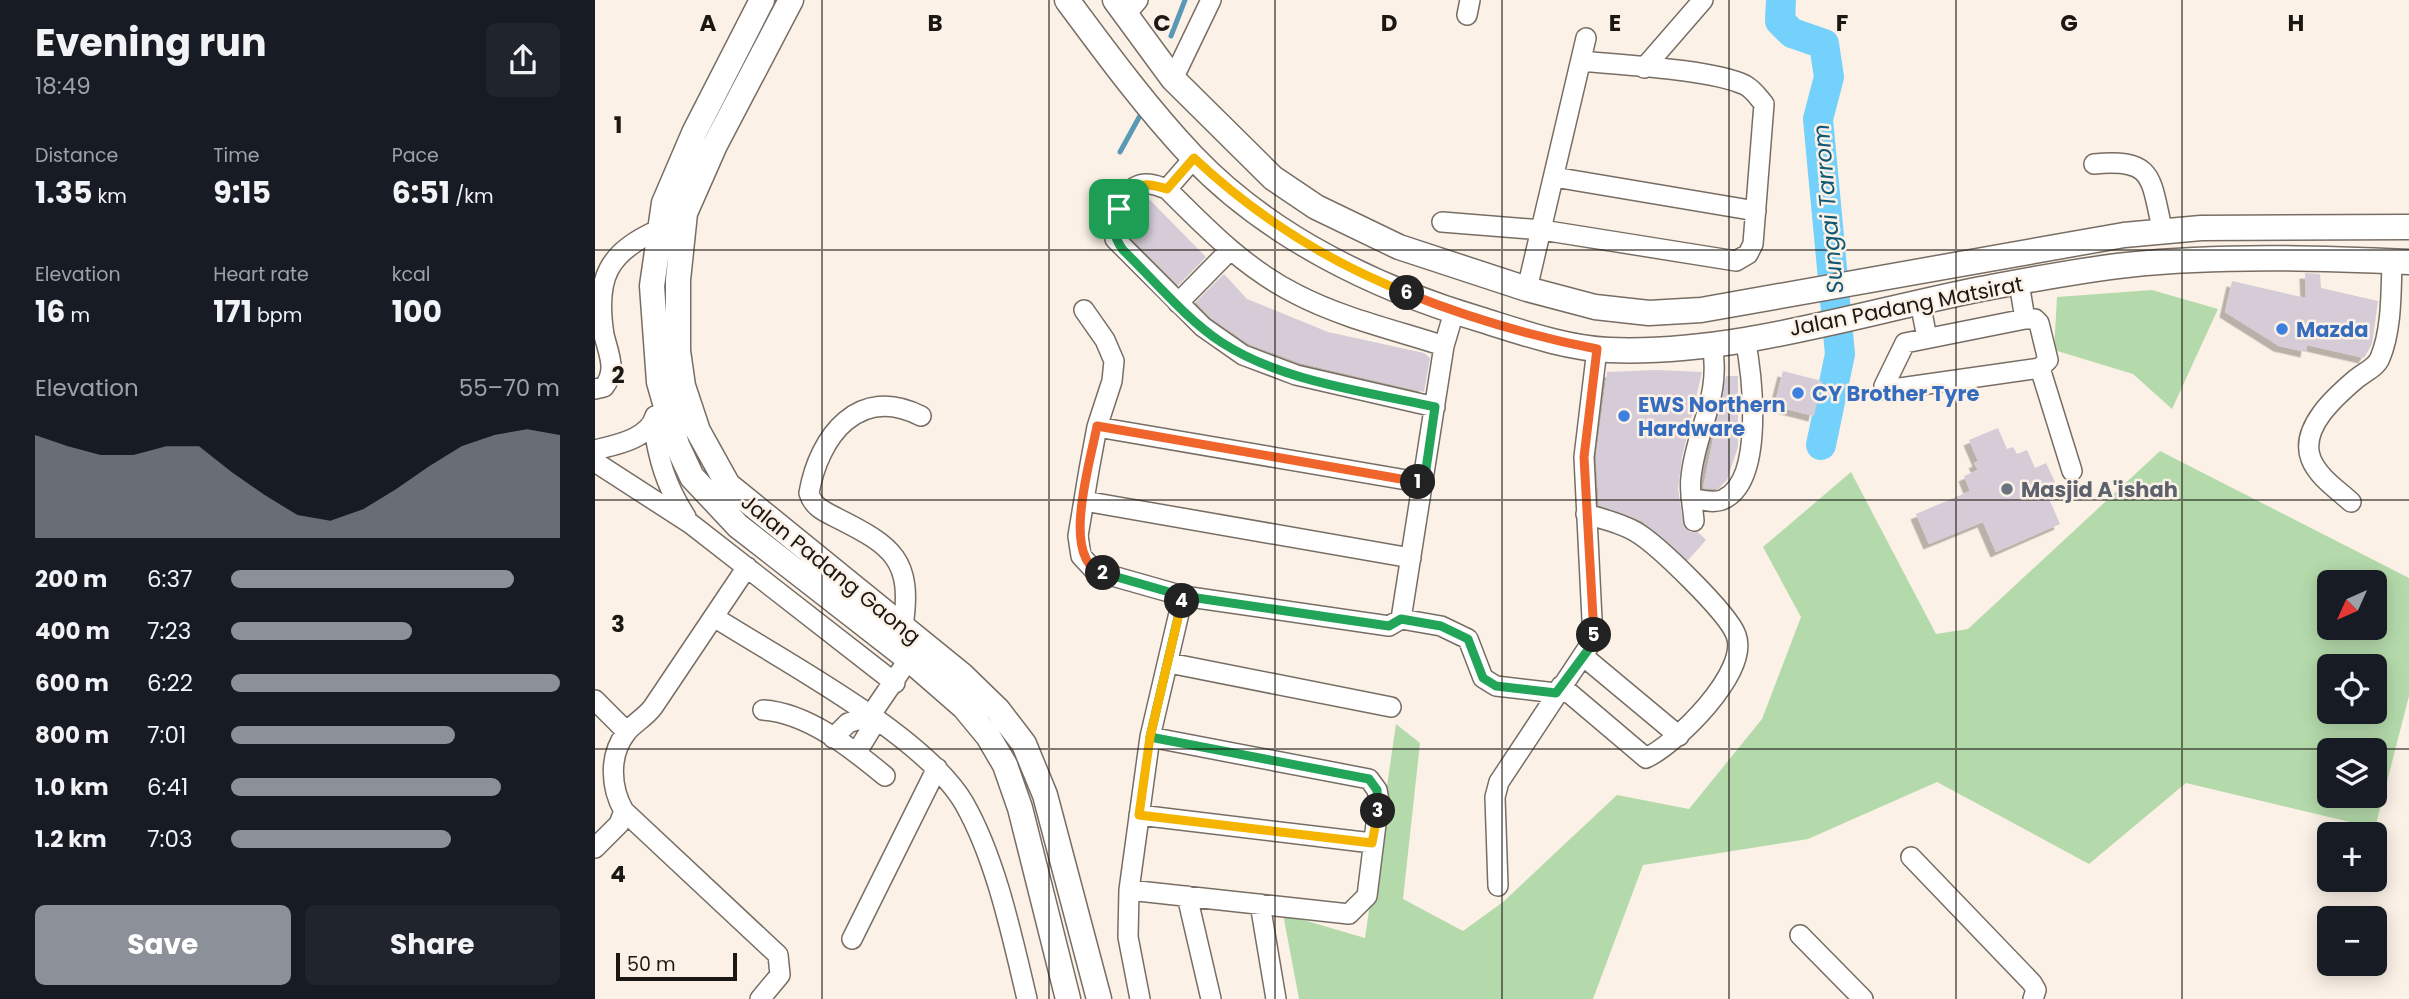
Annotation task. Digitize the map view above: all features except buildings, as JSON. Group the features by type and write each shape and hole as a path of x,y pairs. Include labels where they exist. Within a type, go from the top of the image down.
{"main road":[{"name":"Jalan Padang Gaong","path":"762,0 705,139 685,213 678,280 678,351 683,386 698,431 728,485 911,642 998,710 1024,744 1045,795 1099,999"},
{"name":"Jalan Padang Gaong","path":"791,0 664,203 652,286 659,382 677,445 692,477 710,499 738,526 911,642 988,736 1005,765 1020,808 1067,999"},
{"name":"Jalan Padang Matsirat","path":"1067,0 1135,91 1194,158 1259,214 1357,273 1454,312 1543,339 1597,349 1641,350 1712,344 2018,283 2125,265 2189,261 2400,262"},
{"name":"Jalan Padang Matsirat","path":"1126,5 1173,79 1273,178 1316,207 1399,247 1527,289 1595,307 1649,313 1701,310 2071,243 2201,228 2409,227"}],"street":[{"path":"1173,79 1210,0"},
{"path":"1644,68 1703,0"},
{"path":"1527,289 1586,38"},
{"path":"1442,222 1542,230 1736,261 1748,254 1753,244 1764,104 1755,92 1743,84 1712,77 1581,61"},
{"path":"1167,189 1194,158"},
{"path":"2094,164 2137,164 2151,180 2163,232"},
{"path":"1554,177 1756,211"},
{"path":"1435,407 1296,375 1262,363 1219,341 1123,250 1115,239 1113,227 1119,209 1139,185 1149,183 1167,189 1230,250 1260,273 1297,295 1444,346"},
{"path":"595,389 604,387 611,377 612,363 600,318 601,284 618,252 660,229"},
{"path":"1178,303 1230,250"},
{"path":"2351,502 2323,477 2310,458 2312,431 2328,406 2376,365 2381,357 2400,262"},
{"path":"2018,283 2025,319"},
{"path":"1920,302 1927,338"},
{"path":"1084,310 1105,340 1114,361 1112,381 1097,426 1078,536 1081,555 1095,571 1183,596 1389,626 1401,619 1441,626 1468,639 1483,678 1496,686 1558,690 1646,758 1679,736 1725,682 1738,650 1737,636 1728,620 1658,549 1621,524 1586,514"},
{"path":"1401,619 1444,346 1454,312"},
{"path":"2035,319 2039,323 2048,360 2040,368 1886,390 1884,386 1905,343 1927,338 2035,319"},
{"path":"1691,498 1716,501 1727,498 1744,472 1751,454 1751,371 1745,338"},
{"path":"1695,521 1691,479 1695,454 1714,389 1716,365 1712,344"},
{"path":"1498,886 1496,789 1558,690 1583,656 1594,633 1584,457 1597,349"},
{"path":"2040,368 2072,471"},
{"path":"659,382 653,422 660,468 670,493 691,524"},
{"path":"833,738 848,723 870,716 895,683 911,642 906,582 898,560 880,542 823,511 809,494 813,473 836,430 850,415 880,406 902,406 921,416"},
{"path":"595,450 641,434 653,422"},
{"path":"1097,426 1424,483"},
{"path":"595,462 691,524 895,683"},
{"path":"1084,502 1411,558"},
{"path":"747,567 643,720 626,731 615,755 613,782 615,796 624,811 778,955 780,975 760,999"},
{"path":"1140,999 1128,937 1129,890 1150,737 1183,596"},
{"path":"714,617 870,716 937,768 964,802 990,865 1027,999"},
{"path":"1583,656 1679,736"},
{"path":"1169,663 1391,707"},
{"path":"595,700 626,731"},
{"path":"763,710 783,712 833,738 857,752 885,776"},
{"path":"857,752 871,729 870,716"},
{"path":"1129,890 1349,914 1359,907 1367,896 1379,800 1377,790 1369,779 1150,737"},
{"path":"852,939 937,768"},
{"path":"595,848 619,824 624,811"},
{"path":"1139,815 1372,843"},
{"path":"1911,857 2032,983 2036,990 2033,999"},
{"path":"1187,896 1211,999"},
{"path":"1260,904 1276,999"},
{"path":"1800,935 1863,999"}],"green space":[{"path":"2152,290 2218,309 2172,409 2133,374 2054,350 2057,297"},
{"path":"2160,451 2409,578 2409,696 2387,781 2387,738 2317,738 2317,808 2380,808 2377,822 2350,822 2186,783 2089,864 1937,782 1808,839 1643,865 1593,999 1299,999 1283,914 1365,938 1396,724 1420,743 1403,899 1463,931 1503,902 1617,795 1689,809 1762,719 1801,617 1763,547 1851,472 1936,634 1968,629"}],"waterway":[{"path":"1171,36 1185,0"},
{"name":"Sungai Tarrom","path":"1781,0 1780,21 1792,33 1824,44 1829,77 1818,119 1840,354 1821,445"},
{"path":"1120,152 1142,112"}],"place":[{"name":"Mazda","path":"2282,329"},
{"name":"CY Brother Tyre","path":"1798,393"},
{"name":"EWS Northern Hardware","path":"1624,416"},
{"name":"Masjid A'ishah","path":"2007,489"}],"route":[{"path":"1119,209 1113,227 1115,239 1123,250 1219,341 1243,355 1296,375 1435,407 1424,483 1097,426 1078,536 1081,555 1095,571 1183,596 1150,737 1369,779 1377,790 1379,800 1372,843 1139,815 1150,737 1169,663 1183,596 1389,626 1401,619 1441,626 1468,639 1483,678 1496,686 1556,693 1588,650 1594,633 1584,457 1597,349 1543,339 1454,312 1357,273 1259,214 1194,158 1167,189 1149,183 1139,185 1130,192 1119,209"}]}
